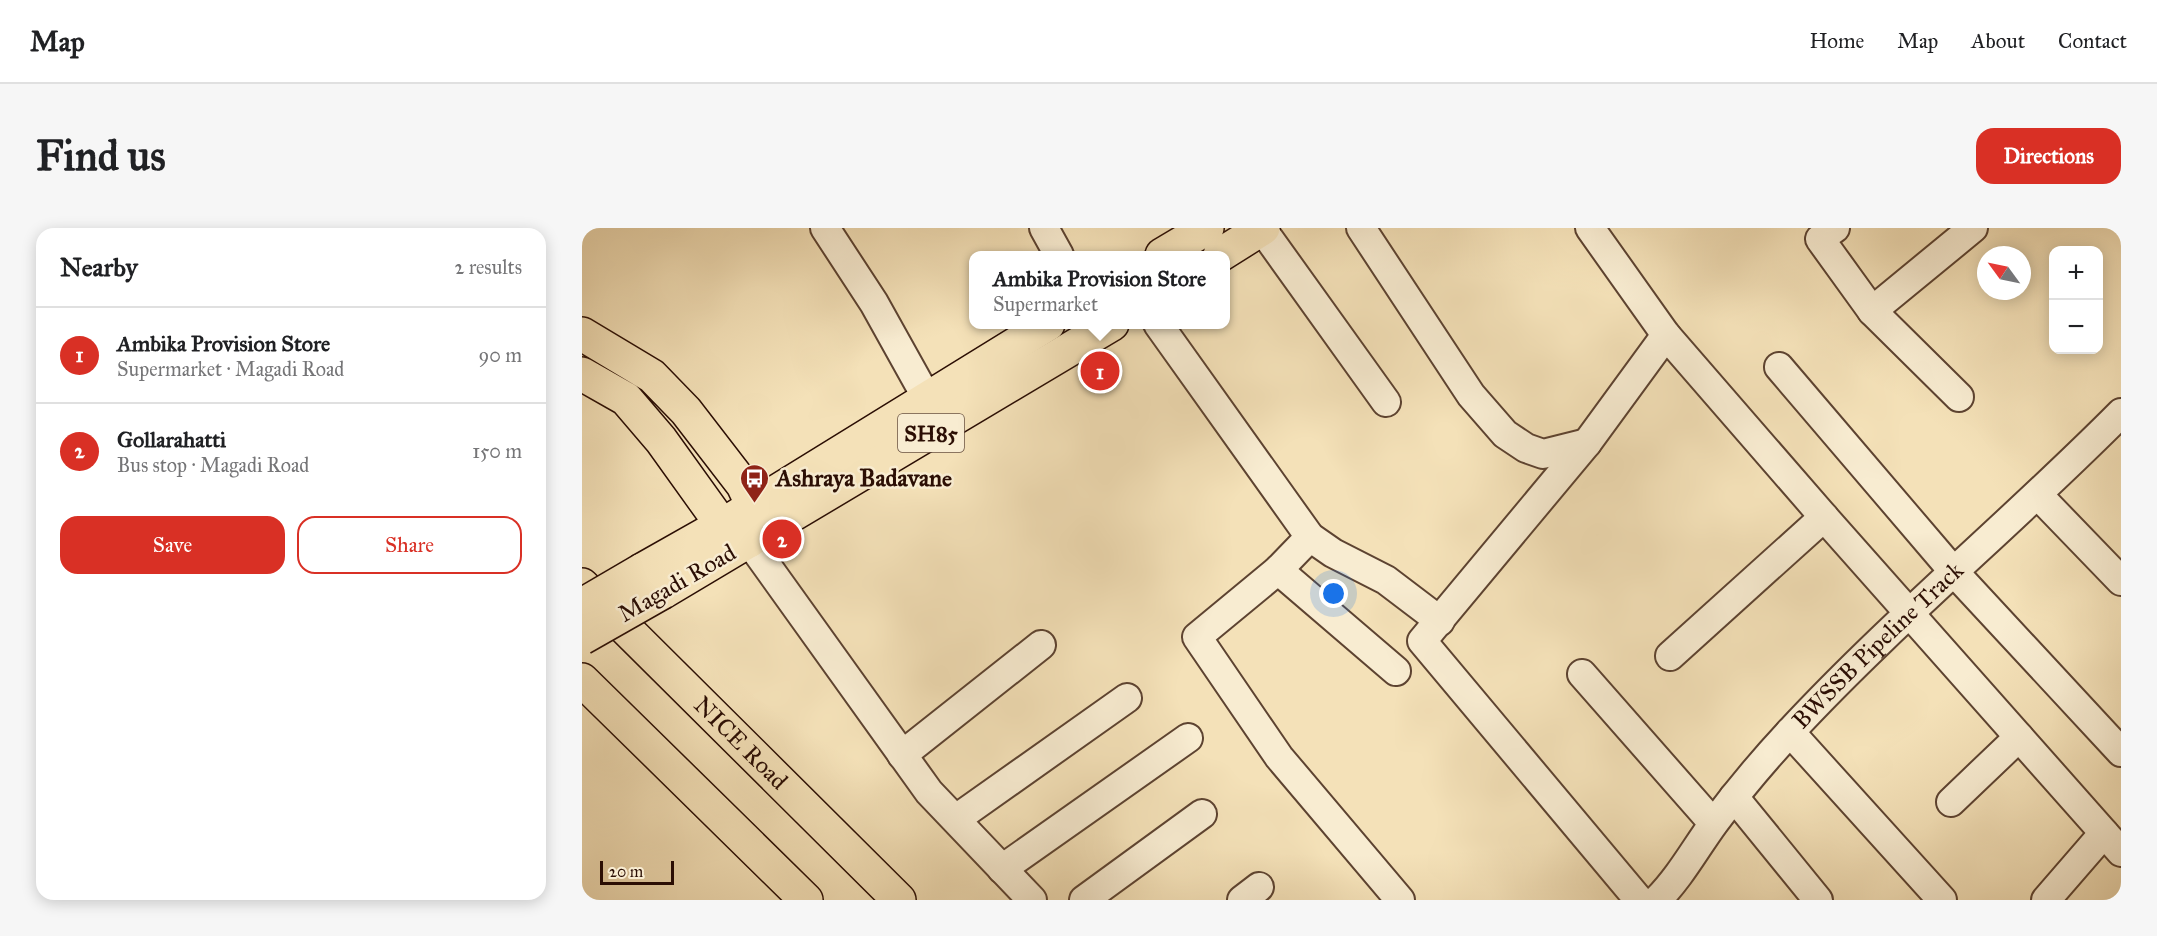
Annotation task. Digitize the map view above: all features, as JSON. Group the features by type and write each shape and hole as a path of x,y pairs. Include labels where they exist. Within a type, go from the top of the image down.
{"main road":[{"path":"1226,251 1262,228"},
{"path":"1168,251 1195,231"},
{"name":"SH85","path":"753,506 1040,329"},
{"name":"Magadi Road","path":"582,638 652,581 1103,329"},
{"path":"582,334 652,376 686,411 736,476 753,506 736,533 626,399 582,374"},
{"name":"Magadi Road","path":"582,605 652,581"},
{"name":"NICE Road","path":"582,585 899,900"},
{"path":"582,680 806,900"}],"street":[{"path":"825,228 874,303 928,400"},
{"path":"1044,228 1057,251"},
{"path":"1262,228 1386,402"},
{"path":"1361,228 1471,395 1505,434 1526,448 1543,454 1587,443"},
{"path":"1590,228 1666,335 1908,613 2113,842 2046,900"},
{"path":"1835,228 1820,239 1872,311 1959,397"},
{"path":"1872,311 1973,228"},
{"path":"1162,329 1310,537 1333,553 1386,580 1440,621"},
{"path":"1639,900 1422,641 1587,443 1666,335"},
{"path":"1779,367 1954,572 2121,752"},
{"name":"BWSSB Pipeline Track","path":"1671,896 1713,823 1790,732 1908,613 2038,495 2120,414"},
{"path":"2038,495 2121,581"},
{"path":"1670,656 1824,517"},
{"path":"736,533 929,792 1032,900"},
{"path":"1310,537 1278,570 1197,637 1279,757 1400,900"},
{"path":"1278,570 1396,671"},
{"path":"902,755 1041,645"},
{"path":"1582,674 1713,823"},
{"path":"956,819 1127,698"},
{"path":"1790,732 1942,900"},
{"path":"1951,802 2019,737"},
{"path":"1002,869 1188,738"},
{"path":"1734,797 1818,900"},
{"path":"1084,900 1202,814"}],"place":[{"name":"Ambika Provision Store","path":"1100,371"},
{"name":"Ashraya Badavane","path":"755,504"},
{"name":"Gollarahatti","path":"782,539"}]}
